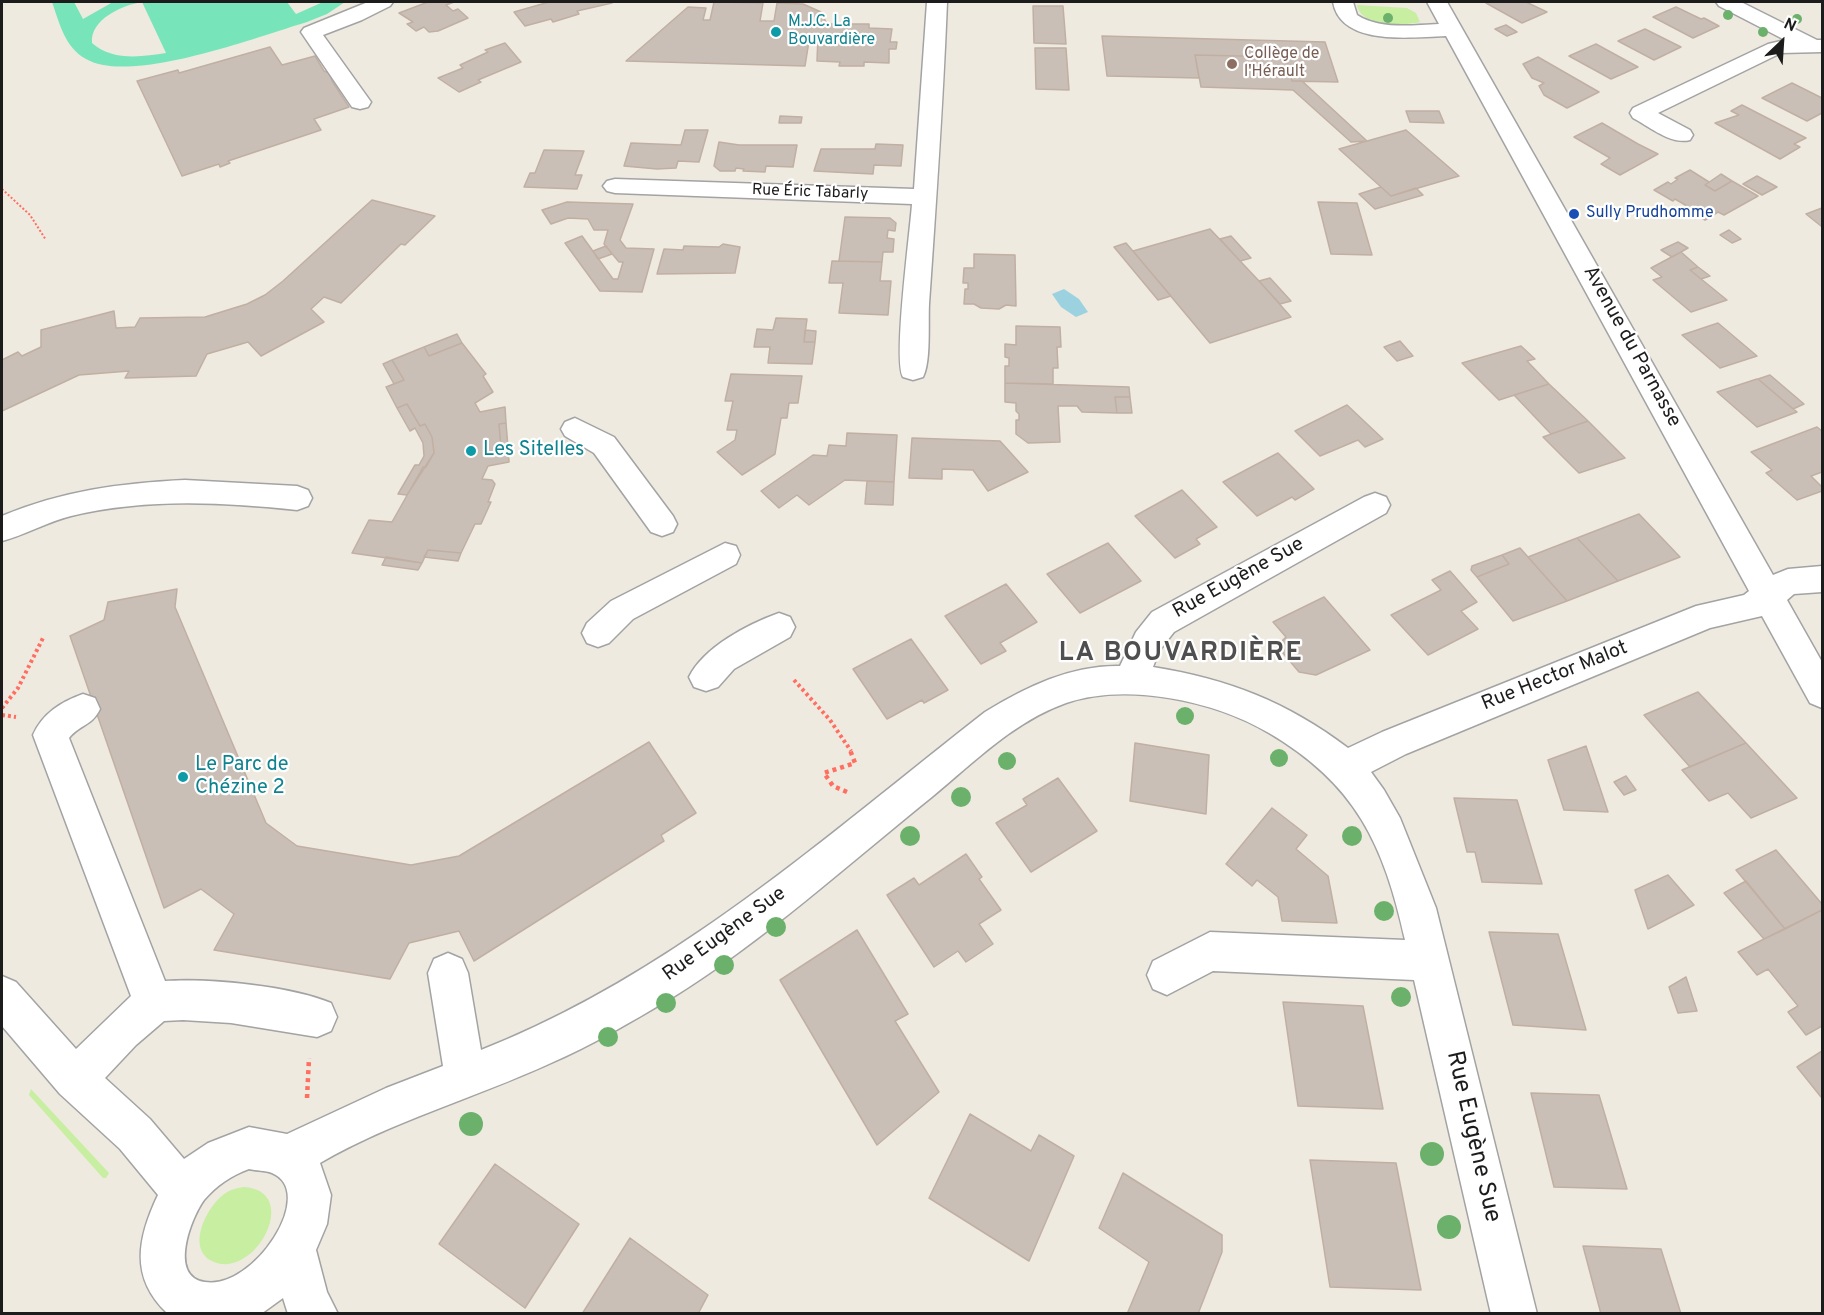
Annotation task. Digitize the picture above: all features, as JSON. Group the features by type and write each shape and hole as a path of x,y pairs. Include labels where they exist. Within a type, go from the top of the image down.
{"street":[{"path":"360,102 311,32 355,16 383,2"},
{"path":"913,370 937,2"},
{"path":"1343,2 1349,18 1355,23 1368,27 1452,30"},
{"name":"Avenue du Parnasse","path":"1437,2 1822,693"},
{"path":"1726,2 1816,45"},
{"path":"1682,135 1641,113 1775,48 1816,45"},
{"name":"Rue Éric Tabarly","path":"615,186 925,196"},
{"path":"688,212 696,189"},
{"path":"575,429 604,445 662,524"},
{"path":"2,529 41,512 122,496 177,491 226,491 297,498"},
{"name":"Rue Eugène Sue","path":"1133,680 1144,646 1151,634 1163,622 1375,505"},
{"path":"598,633 622,610 725,555"},
{"name":"Rue Hector Malot","path":"1346,769 1369,754 1404,738 1707,615 1750,607 1788,582 1822,579"},
{"path":"706,677 722,659 779,627"},
{"name":"Rue Eugène Sue","path":"290,1157 317,1141 536,1049 585,1025 657,984 728,937 998,723 1024,706 1072,687 1114,680 1175,685 1246,705 1317,745 1346,769 1376,811 1400,859 1417,908 1514,1314"},
{"path":"83,709 61,722 50,735 154,1003"},
{"path":"1167,975 1210,951 1431,961"},
{"path":"448,973 465,1077"},
{"path":"2,996 75,1079 135,1134 174,1179 188,1186"},
{"path":"75,1079 154,1003 185,1001 247,1005 316,1017"},
{"path":"264,1148 290,1157 301,1170 308,1187 309,1208 304,1230 294,1252 262,1288 243,1299 216,1305 190,1301 177,1293 167,1280 163,1262 167,1224 188,1186 202,1172 233,1153 264,1148"},
{"path":"294,1252 307,1302 315,1314"}],"path":[{"path":"2,189 30,215 46,240"},
{"path":"2,708 18,688 43,638"},
{"path":"794,680 839,732 855,757 855,763 824,773 833,786 852,793"}],"green space":[{"path":"52,2 74,2 83,19 113,2 142,2 287,2 296,14 323,2 345,2 327,14 307,22 227,47 162,63 132,66 106,65 86,59 79,54 64,34","holes":["142,2 166,53 137,56 108,53 92,43 93,34 96,27 109,15 126,6"]},
{"path":"1357,5 1407,8 1416,13 1420,22 1394,24 1374,21 1366,18"},
{"path":"31,1089 109,1173 106,1178 103,1178 29,1095"},
{"path":"244,1187 261,1192 270,1203 271,1217 266,1232 257,1247 245,1258 230,1264 214,1262 205,1256 201,1248 201,1229 205,1219 210,1209 223,1195 233,1189"}],"water":[{"path":"1064,289 1079,299 1088,312 1076,317 1061,307 1052,294"}],"building":[{"path":"428,2 454,2 446,5 453,11 458,9 468,18 438,31 429,32 424,27 416,31 407,24 413,22 399,13"},
{"path":"549,2 612,3 577,11 579,14 553,22 551,19 525,26 514,12"},
{"name":"M.J.C. La Bouvardière","path":"714,2 763,3 760,21 774,21 777,3 803,4 821,12 827,24 869,24 869,28 892,29 890,42 897,42 896,49 889,49 889,63 864,62 864,66 839,66 840,62 817,61 818,35 810,35 805,66 626,61 688,7 706,8 703,20 710,20"},
{"path":"1526,2 1547,12 1522,23 1486,3"},
{"path":"1033,6 1063,6 1066,44 1034,43"},
{"path":"1676,7 1719,26 1693,38 1653,17"},
{"path":"1506,25 1517,32 1507,36 1495,29"},
{"path":"1645,29 1681,47 1654,60 1618,41"},
{"path":"1102,36 1325,42 1338,82 1292,81 1286,57 1195,55 1199,78 1107,76"},
{"path":"505,43 521,62 478,80 481,82 459,92 438,78 463,68 460,65 488,52 485,50"},
{"path":"1596,44 1638,67 1611,79 1569,56"},
{"path":"270,47 282,65 315,56 324,71 331,74 332,81 349,107 314,119 321,130 228,161 230,163 220,167 219,164 182,176 137,81 178,70 179,73"},
{"path":"1035,48 1066,48 1069,90 1036,89"},
{"path":"1195,55 1286,57 1292,81 1302,81 1367,141 1351,142 1293,90 1201,87"},
{"path":"1538,57 1599,92 1567,108 1544,95 1539,86 1544,83 1532,78 1523,64"},
{"path":"1792,83 1822,98 1822,113 1807,121 1762,98"},
{"path":"1742,105 1806,138 1794,144 1800,147 1780,159 1715,123 1739,115 1731,111"},
{"path":"1406,111 1439,111 1444,123 1410,122"},
{"path":"780,116 802,117 801,123 779,123"},
{"path":"1602,123 1658,154 1620,175 1601,164 1610,158 1574,137"},
{"path":"685,130 708,130 699,162 678,161 676,168 624,166 631,143 681,145"},
{"path":"1406,130 1459,176 1391,196 1339,149"},
{"path":"719,142 739,145 797,145 793,167 766,166 765,172 743,171 744,169 736,168 735,171 720,171 714,166"},
{"path":"876,144 903,145 901,166 874,165 873,174 814,171 821,149 875,149"},
{"path":"544,150 584,151 575,175 582,175 577,189 524,187 530,173 535,173"},
{"path":"1690,170 1709,182 1705,185 1715,191 1732,181 1758,196 1724,215 1718,212 1705,220 1684,208 1687,206 1654,190 1668,182 1671,184 1678,179 1675,178"},
{"path":"1721,174 1732,181 1715,191 1705,185"},
{"path":"1757,176 1777,187 1762,195 1743,184"},
{"path":"1381,187 1391,196 1416,188 1423,195 1375,209 1359,194"},
{"path":"372,200 435,216 405,245 401,244 341,303 324,297 311,309 324,322 261,356 248,342 207,354 196,376 125,378 129,371 79,375 2,411 2,360 18,352 22,356 41,347 41,330 114,311 116,328 135,327 140,318 205,317 247,304 265,295 283,281"},
{"path":"567,202 633,204 620,240 626,248 654,249 642,292 600,291 565,243 582,236 613,279 618,279 623,262 619,262 604,244 608,230 594,230 588,219 568,218 551,224 542,210"},
{"path":"1318,202 1357,203 1372,255 1331,254"},
{"path":"1822,208 1822,225 1821,226 1806,214"},
{"path":"845,217 890,218 896,223 895,231 888,230 887,238 894,239 893,252 883,252 882,262 839,261"},
{"path":"1210,229 1291,317 1210,343 1133,251"},
{"path":"1729,230 1741,239 1732,243 1720,235"},
{"path":"1231,236 1251,258 1240,261 1220,239"},
{"path":"1678,242 1688,248 1672,257 1661,250"},
{"path":"1126,243 1171,296 1158,300 1114,247"},
{"path":"723,244 740,247 735,273 657,274 664,249 683,250 684,246 719,247"},
{"path":"606,246 612,254 598,259 593,251"},
{"path":"1681,252 1698,267 1690,270 1727,300 1691,312 1653,280 1662,277 1651,268"},
{"path":"974,254 1015,255 1016,306 1006,305 999,309 964,304 965,289 968,289 968,283 963,283 964,268 974,268"},
{"path":"832,261 882,262 880,281 891,281 888,315 839,313 843,283 829,283"},
{"path":"1698,267 1710,276 1701,279 1690,270"},
{"path":"1270,278 1291,301 1280,304 1259,281"},
{"path":"776,318 807,319 804,342 815,342 812,364 768,363 770,347 754,347 757,329 773,330"},
{"path":"1718,323 1757,356 1720,368 1682,335"},
{"path":"1016,326 1060,327 1061,347 1057,347 1058,368 1053,368 1053,384 1005,383 1005,366 1009,366 1009,358 1005,357 1005,344 1016,345"},
{"path":"805,330 816,331 815,342 804,342"},
{"path":"457,334 462,343 429,356 424,347"},
{"path":"1400,341 1413,356 1397,361 1384,347"},
{"name":"Les Sitelles","path":"462,343 486,374 483,376 493,392 475,403 480,412 505,407 506,423 499,424 501,448 508,447 509,462 488,466 482,479 492,480 495,484 488,502 491,502 481,524 475,524 461,553 428,550 422,563 352,553 369,520 392,522 423,467 426,467 434,453 432,437 425,424 420,426 407,404 397,408 386,387 404,380 392,360 424,347 429,356"},
{"path":"1521,346 1535,359 1527,361 1549,384 1499,400 1462,363"},
{"path":"392,360 404,380 394,384 383,364"},
{"path":"731,374 802,376 798,403 789,403 787,418 781,418 775,454 742,475 717,452 735,440 737,430 727,430 733,401 725,401"},
{"path":"1770,375 1804,404 1793,409 1758,379"},
{"path":"1758,379 1797,412 1757,427 1717,392"},
{"path":"1005,383 1129,387 1130,397 1115,397 1117,413 1082,412 1077,406 1058,406 1060,442 1028,443 1016,434 1016,420 1019,420 1019,414 1016,411 1016,403 1005,402"},
{"path":"1549,384 1588,421 1551,434 1514,395"},
{"path":"1115,397 1130,397 1132,413 1117,413"},
{"path":"407,404 420,426 425,424 432,437 434,453 407,495 398,494 415,465 419,465 424,456 423,443 415,428 410,431 397,408"},
{"path":"1347,405 1383,439 1365,447 1358,440 1320,456 1295,431"},
{"path":"1588,421 1625,458 1579,473 1543,437"},
{"name":"Les Sitelles","path":"506,423 508,447 501,448 499,424"},
{"path":"1817,427 1822,431 1822,472 1811,476 1822,487 1822,491 1797,500 1766,473 1772,470 1751,452"},
{"path":"847,433 897,435 894,482 845,480 809,505 797,495 779,508 761,491 813,455 827,456 829,445 846,446"},
{"path":"912,438 1000,441 1028,472 988,491 973,470 942,469 942,479 909,478"},
{"path":"1278,453 1314,489 1295,500 1292,497 1257,516 1223,482"},
{"path":"867,481 894,482 893,505 865,504"},
{"path":"1182,490 1217,527 1196,539 1200,544 1175,558 1135,516"},
{"path":"1639,514 1680,557 1618,581 1577,538"},
{"path":"1577,538 1618,581 1567,601 1528,557"},
{"path":"1108,543 1141,581 1080,613 1047,574"},
{"path":"1520,548 1567,601 1513,621 1477,577 1509,564 1502,555"},
{"path":"428,550 461,553 458,561 424,557"},
{"path":"1502,555 1509,564 1477,577 1471,570 1472,566"},
{"path":"386,557 422,563 418,570 382,565"},
{"path":"1450,571 1477,602 1461,611 1478,629 1428,655 1391,615 1441,590 1432,580"},
{"path":"1006,584 1037,622 1000,643 1006,651 981,664 945,616"},
{"name":"Le Parc de Chézine 2","path":"177,589 175,607 266,823 297,846 411,865 459,856 649,742 696,813 661,835 664,841 474,961 459,931 409,943 390,979 214,950 234,914 201,889 164,908 70,636 104,620 108,602"},
{"path":"1324,597 1370,650 1316,675 1299,672 1277,646 1286,637 1273,622"},
{"path":"911,639 948,690 924,703 922,700 887,719 853,669"},
{"path":"1698,692 1746,743 1690,767 1644,715"},
{"path":"1135,743 1209,755 1206,814 1130,801"},
{"path":"1746,743 1797,798 1751,818 1728,793 1709,801 1682,770"},
{"path":"1586,746 1608,812 1564,810 1548,760"},
{"path":"1626,776 1636,790 1624,795 1614,782"},
{"path":"1058,778 1097,831 1031,872 996,823 1027,805 1023,799"},
{"path":"1454,798 1517,800 1542,884 1482,882 1475,852 1467,852"},
{"path":"1272,808 1307,835 1296,849 1328,876 1337,923 1282,921 1278,897 1257,880 1252,886 1226,864"},
{"path":"1776,850 1822,904 1822,910 1785,929 1736,870"},
{"path":"966,854 982,877 979,879 1001,910 979,924 993,944 966,962 958,951 934,967 887,895 914,878 919,885"},
{"path":"1668,875 1694,905 1648,929 1635,890"},
{"path":"1746,881 1785,929 1764,939 1724,893"},
{"path":"1822,910 1822,1026 1806,1035 1788,1012 1798,1006 1768,969 1757,975 1738,952"},
{"path":"857,930 908,1014 895,1021 939,1092 877,1145 780,980"},
{"path":"1489,932 1558,934 1586,1030 1513,1025"},
{"path":"1686,977 1697,1011 1678,1013 1669,987"},
{"path":"1283,1002 1363,1006 1383,1109 1298,1106"},
{"path":"1822,1051 1822,1096 1821,1097 1797,1067"},
{"path":"1531,1093 1599,1095 1627,1189 1554,1187"},
{"path":"970,1114 1031,1151 1039,1135 1074,1156 1029,1261 929,1198"},
{"path":"1310,1160 1396,1163 1421,1290 1330,1287"},
{"path":"495,1164 579,1224 525,1308 439,1244"},
{"path":"1123,1173 1222,1235 1222,1252 1198,1314 1127,1314 1149,1262 1099,1228"},
{"path":"630,1238 708,1295 698,1314 582,1314"},
{"path":"1583,1246 1661,1249 1681,1314 1601,1314"}],"place":[{"name":"M.J.C. La Bouvardière","path":"776,32"},
{"name":"Collège de l'Hérault","path":"1232,64"},
{"name":"Sully Prudhomme","path":"1574,214"},
{"name":"Les Sitelles","path":"471,451"},
{"name":"Le Parc de Chézine 2","path":"183,777"}],"district":[{"name":"LA BOUVARDIÈRE","path":"1181,655"}]}
